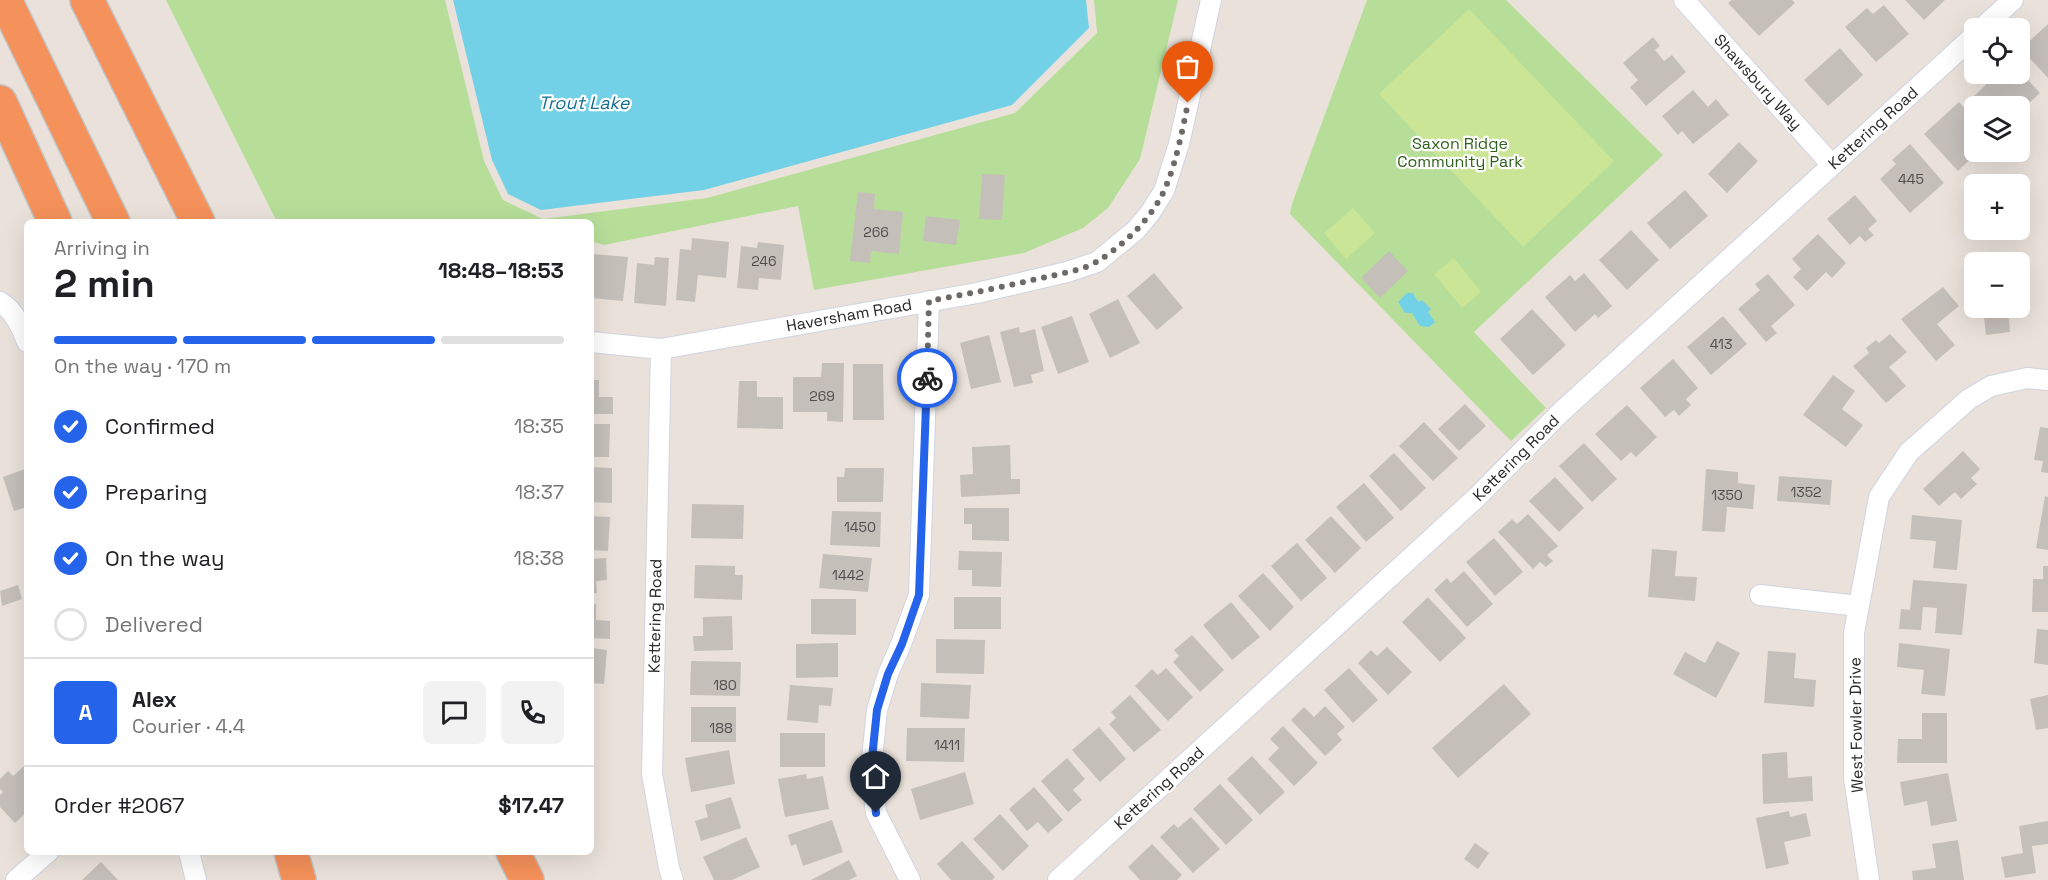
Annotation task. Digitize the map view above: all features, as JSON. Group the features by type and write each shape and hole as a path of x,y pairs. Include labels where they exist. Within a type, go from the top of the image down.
{"highway":[{"path":"5,0 112,219"},
{"path":"87,0 196,219"},
{"path":"0,102 54,219"},
{"path":"292,855 299,880"},
{"path":"514,855 527,880"}],"street":[{"name":"Haversham Road","path":"594,342 661,349 976,293 1097,262 1136,230 1164,191 1179,144 1211,0"},
{"name":"Shawsbury Way","path":"1684,0 1832,165"},
{"path":"1993,18 2013,0"},
{"name":"Kettering Road","path":"1058,880 1476,498 1560,412 1964,45"},
{"path":"910,880 876,813 871,768 877,710 888,674 902,644 919,595 929,301"},
{"path":"0,302 7,306 24,335"},
{"name":"Kettering Road","path":"661,349 652,774 669,868 674,880"},
{"name":"West Fowler Drive","path":"1869,880 1854,778 1854,633 1879,497 1909,452 1969,399 1991,386 2027,378 2048,380"},
{"path":"1760,595 1859,606"},
{"path":"16,880 45,855"},
{"path":"190,855 196,880"}],"green space":[{"path":"166,0 445,0 484,161 503,200 543,219 276,219"},
{"path":"1094,0 1178,0 1140,159 1108,208 1083,228 1024,253 814,290 798,206 604,245 594,242 594,219 543,219 707,198 1015,113 1097,33"},
{"name":"Saxon Ridge Community Park","path":"1367,0 1506,0 1663,155 1474,332 1546,408 1511,441 1290,214"},
{"path":"1469,9 1614,161 1523,247 1379,94"},
{"path":"1353,208 1375,233 1346,259 1324,233"},
{"path":"1454,258 1481,292 1462,308 1434,274"}],"water":[{"name":"Trout Lake","path":"453,0 1086,0 1089,28 1012,105 704,190 541,210 508,194 492,160"},
{"path":"1407,293 1413,293 1418,302 1422,300 1431,309 1428,312 1435,322 1429,327 1420,326 1412,313 1405,313 1398,302"}],"building":[{"path":"1732,0 1792,0 1795,3 1759,36 1728,3"},
{"path":"1905,0 1945,0 1924,20"},
{"path":"1884,5 1909,34 1876,62 1845,27 1867,8 1873,14"},
{"path":"2048,24 2048,78 2030,59 2030,41"},
{"path":"1653,37 1660,46 1655,50 1664,61 1672,55 1686,72 1646,106 1630,87 1638,80 1623,63"},
{"path":"1840,48 1863,75 1828,106 1804,80"},
{"path":"2030,82 2040,93 2030,102 2030,96 1974,96 1987,84 2030,84"},
{"path":"1693,90 1708,107 1716,99 1729,115 1693,144 1682,131 1678,135 1662,116"},
{"path":"1959,102 1964,108 1964,162 1967,162 1958,171 1924,134"},
{"path":"1739,142 1758,161 1727,193 1708,174"},
{"path":"1910,144 1944,183 1910,213 1880,179 1896,164 1892,160"},
{"path":"982,174 1005,175 1002,220 979,219"},
{"path":"1685,190 1708,216 1670,249 1647,223"},
{"path":"858,192 875,194 874,209 903,212 899,254 871,251 870,263 850,261"},
{"path":"1855,195 1877,221 1868,229 1874,235 1865,242 1860,236 1850,245 1827,219"},
{"path":"926,216 960,220 956,245 923,241"},
{"path":"1631,230 1659,260 1627,290 1599,260"},
{"path":"1818,234 1846,263 1832,278 1826,272 1807,291 1793,277 1801,269 1792,259"},
{"path":"692,238 729,242 726,278 698,275 695,302 676,300 680,249 691,250"},
{"path":"758,242 784,245 781,280 759,278 758,290 737,288 741,246 757,248"},
{"path":"1389,251 1408,271 1380,298 1361,278"},
{"path":"594,254 628,257 623,301 594,298"},
{"path":"655,257 669,258 666,306 634,303 637,263 654,265"},
{"path":"1154,273 1183,308 1157,330 1127,296"},
{"path":"1584,273 1612,306 1598,318 1595,314 1575,332 1545,297 1570,275 1575,281"},
{"path":"1768,274 1795,305 1771,326 1777,333 1766,342 1738,309 1760,290 1755,284"},
{"path":"1943,287 1959,306 1937,324 1955,345 1936,361 1901,319"},
{"path":"1118,299 1140,343 1110,358 1089,314"},
{"path":"1532,309 1566,345 1533,375 1500,339"},
{"path":"1072,316 1089,362 1058,374 1041,327"},
{"path":"1723,316 1747,344 1711,375 1687,347"},
{"path":"1984,318 2009,318 2010,332 1986,335"},
{"path":"1019,327 1020,333 1035,329 1044,371 1031,375 1033,383 1014,387 1000,332"},
{"path":"1890,334 1907,352 1889,367 1906,386 1886,403 1853,366 1869,353 1866,348 1876,340 1879,343"},
{"path":"989,335 1001,382 971,389 960,343"},
{"path":"1673,359 1698,388 1686,399 1691,405 1679,416 1674,410 1665,417 1640,388"},
{"path":"822,363 844,363 843,422 827,421 827,412 793,412 793,377 821,377"},
{"path":"853,364 883,364 884,420 853,420"},
{"path":"1833,375 1855,391 1842,409 1863,425 1846,447 1803,415"},
{"path":"594,380 599,380 599,397 613,397 613,414 594,414"},
{"path":"739,381 757,381 757,397 783,397 783,429 737,428"},
{"path":"1465,404 1486,426 1459,451 1438,429"},
{"path":"1627,405 1657,437 1636,457 1631,452 1621,461 1595,434"},
{"path":"1424,422 1458,458 1433,481 1399,446"},
{"path":"594,424 610,424 609,457 594,457"},
{"path":"2040,427 2048,428 2048,473 2041,472 2043,461 2034,460"},
{"path":"1584,443 1617,479 1592,502 1559,466"},
{"path":"1010,445 1011,479 1020,479 1020,494 961,497 960,475 973,474 972,447"},
{"path":"1963,451 1980,469 1971,478 1977,484 1961,499 1955,492 1939,506 1923,489"},
{"path":"1394,453 1426,488 1401,511 1369,476"},
{"path":"594,467 612,468 612,503 594,502"},
{"path":"845,468 884,468 883,502 837,502 837,477 844,477"},
{"path":"24,469 24,508 14,511 3,477"},
{"path":"1706,469 1738,472 1738,483 1755,485 1753,509 1727,507 1725,532 1702,531"},
{"path":"1779,476 1832,480 1830,505 1777,501"},
{"path":"1555,477 1584,508 1559,532 1529,501"},
{"path":"1364,483 1394,518 1366,542 1336,507"},
{"path":"2045,496 2048,497 2048,550 2036,548"},
{"path":"692,504 744,505 743,539 691,538"},
{"path":"964,508 1009,508 1009,541 972,540 972,524 964,524"},
{"path":"832,511 881,512 880,547 830,545"},
{"path":"1528,514 1558,546 1547,555 1553,561 1546,567 1540,562 1533,569 1498,532 1512,519 1517,524"},
{"path":"1912,515 1962,520 1957,570 1933,568 1936,541 1910,539"},
{"path":"594,516 610,517 608,551 594,550"},
{"path":"1331,516 1361,548 1335,573 1305,540"},
{"path":"1494,538 1523,572 1495,596 1466,562"},
{"path":"1297,543 1327,578 1301,601 1271,566"},
{"path":"1652,549 1677,551 1675,576 1697,577 1695,601 1648,597"},
{"path":"959,551 1002,552 1001,587 972,586 972,570 958,570"},
{"path":"823,554 872,558 868,592 819,588"},
{"path":"606,558 607,580 596,581 597,593 594,593 594,559"},
{"path":"695,565 735,566 735,575 743,575 742,600 694,598"},
{"path":"2043,566 2048,566 2048,612 2032,612 2033,579 2043,579"},
{"path":"1464,571 1493,604 1467,627 1434,590 1447,578 1451,583"},
{"path":"1263,573 1294,607 1270,631 1238,596"},
{"path":"1913,580 1967,584 1962,635 1935,633 1937,608 1923,607 1921,630 1899,629 1901,609 1910,610"},
{"path":"18,585 22,599 2,606 0,591"},
{"path":"954,597 1001,597 1001,629 954,629"},
{"path":"1428,597 1466,638 1440,662 1402,622"},
{"path":"811,599 856,599 856,635 811,634"},
{"path":"1231,602 1260,637 1232,660 1203,625"},
{"path":"594,604 596,604 596,620 610,621 610,639 594,638"},
{"path":"732,616 733,650 694,651 693,636 703,636 703,617"},
{"path":"2037,629 2048,630 2048,665 2034,663"},
{"path":"1192,635 1224,670 1200,692 1173,662 1179,656 1174,650"},
{"path":"936,639 985,640 984,674 936,673"},
{"path":"1717,641 1740,653 1716,698 1673,674 1685,652 1705,663"},
{"path":"838,643 838,677 796,678 796,644"},
{"path":"1899,643 1950,649 1945,696 1921,694 1924,670 1897,667"},
{"path":"1387,647 1412,672 1388,695 1358,663 1371,650 1377,656"},
{"path":"594,648 607,650 604,684 594,683"},
{"path":"1768,651 1796,653 1794,678 1816,680 1814,707 1764,703"},
{"path":"691,661 741,662 740,696 690,695"},
{"path":"1166,668 1193,697 1168,721 1135,686 1152,669 1158,675"},
{"path":"1349,668 1378,700 1353,723 1324,690"},
{"path":"921,683 971,685 969,719 920,717"},
{"path":"1504,684 1531,714 1458,778 1432,748"},
{"path":"790,685 833,688 831,706 819,705 818,723 787,720"},
{"path":"1130,695 1161,730 1134,752 1109,724 1116,718 1111,712"},
{"path":"2048,695 2048,728 2036,730 2030,699"},
{"path":"1325,706 1345,727 1337,734 1342,740 1325,756 1291,720 1304,707 1314,717"},
{"path":"691,707 736,707 736,742 691,742"},
{"path":"1922,713 1947,713 1947,763 1897,763 1898,739 1922,739"},
{"path":"1283,726 1318,763 1294,786 1268,759 1279,748 1270,739"},
{"path":"1099,727 1126,759 1100,782 1072,750"},
{"path":"907,728 965,728 964,762 906,761"},
{"path":"780,733 825,733 825,767 780,767"},
{"path":"729,750 735,784 691,792 685,758"},
{"path":"1787,752 1788,778 1812,776 1813,801 1763,804 1762,754"},
{"path":"1252,756 1285,792 1260,815 1227,779"},
{"path":"1067,758 1085,779 1073,790 1082,800 1068,812 1041,781"},
{"path":"24,766 24,815 15,823 0,807 0,795 3,792 0,789 0,779 8,771 13,776"},
{"path":"965,772 974,804 920,820 911,789"},
{"path":"1948,773 1957,821 1931,826 1927,801 1904,806 1900,782"},
{"path":"806,774 807,779 823,776 829,809 785,817 778,779"},
{"path":"1220,784 1253,820 1226,845 1193,809"},
{"path":"1034,787 1063,820 1048,833 1038,822 1027,831 1009,809"},
{"path":"731,797 741,828 701,841 695,821 708,817 705,805"},
{"path":"1789,811 1790,817 1806,813 1811,836 1784,842 1789,864 1766,869 1756,818"},
{"path":"1000,814 1029,846 1003,871 973,839"},
{"path":"1191,817 1220,849 1193,873 1160,837 1174,824 1178,828"},
{"path":"832,820 843,852 803,866 796,844 791,846 788,835"},
{"path":"2048,821 2048,844 2032,846 2036,873 2005,878 2001,857 2023,853 2019,826"},
{"path":"746,837 760,867 732,880 714,880 703,857"},
{"path":"1958,840 1964,880 1913,880 1912,871 1936,868 1932,844"},
{"path":"962,841 995,877 992,880 951,880 937,864"},
{"path":"1475,843 1489,853 1478,869 1464,859"},
{"path":"1152,844 1182,875 1177,880 1140,880 1128,867"},
{"path":"849,860 857,876 849,880 811,880"},
{"path":"101,862 118,880 82,880"}],"way so far":[{"path":"927,378 929,301 976,293 1067,272 1097,262 1136,230 1164,191 1179,144 1188,103"}],"route":[{"path":"876,813 871,768 877,710 888,674 902,644 919,595 927,378"}]}
